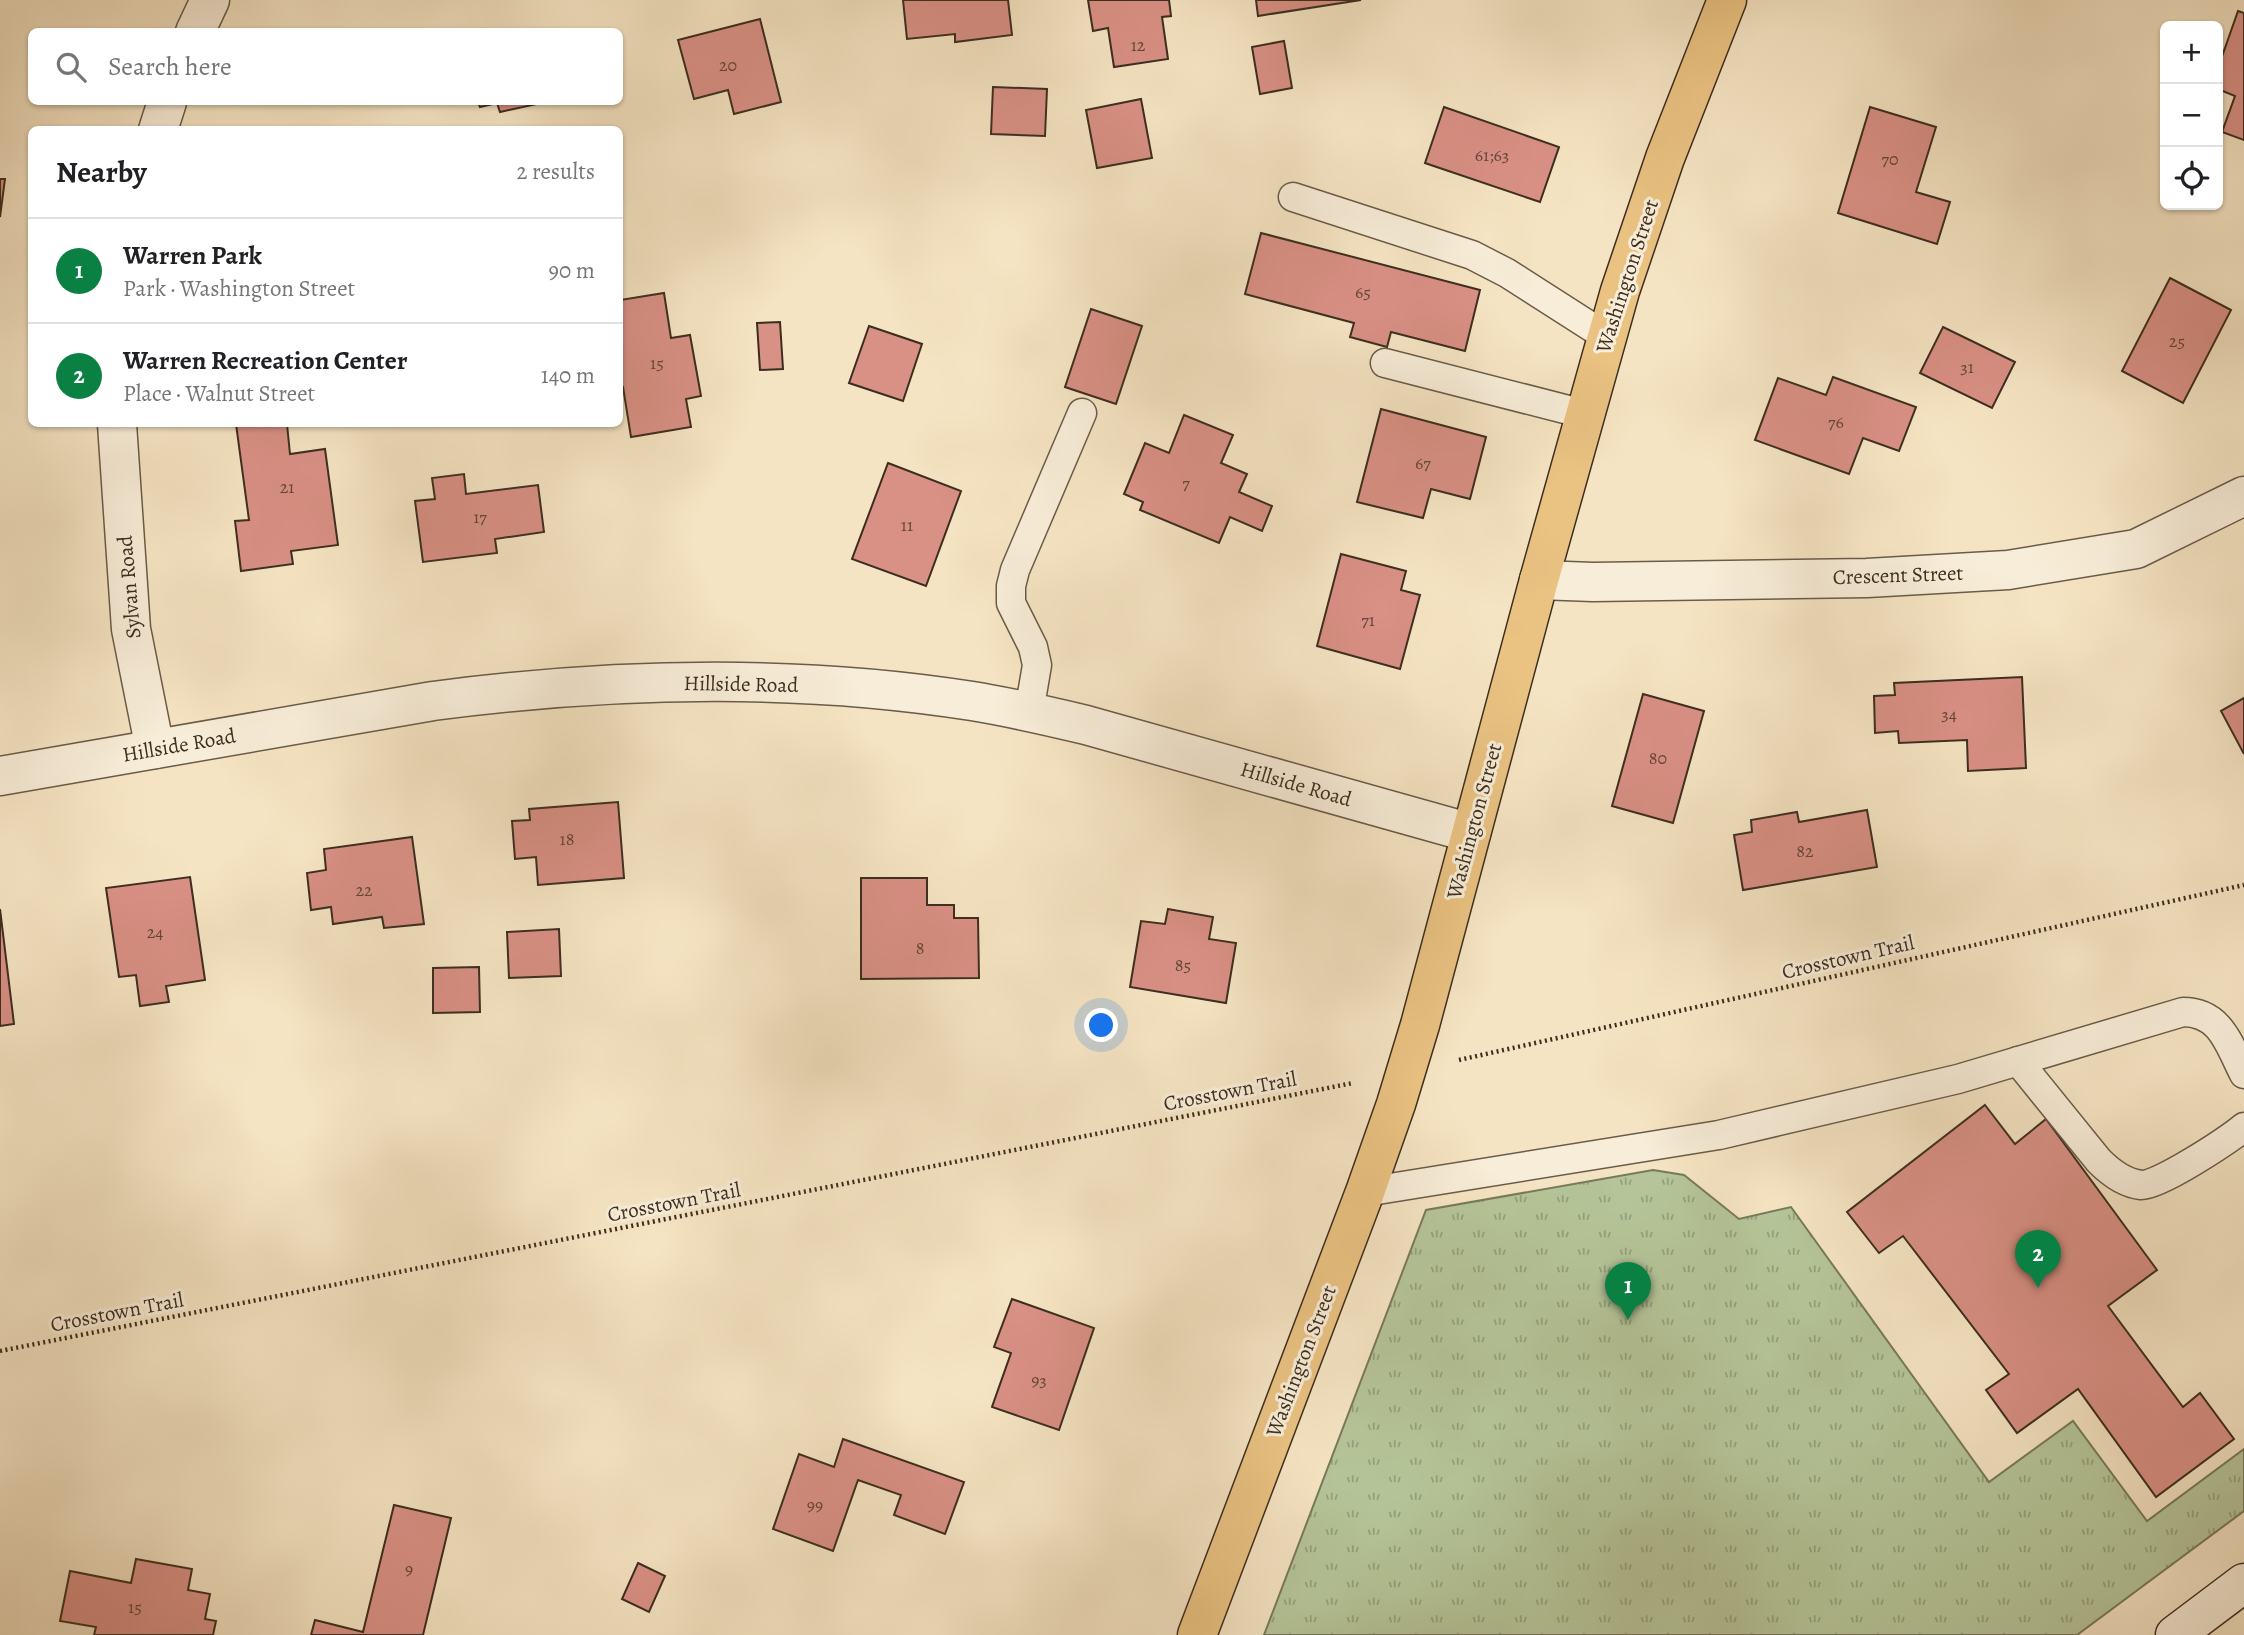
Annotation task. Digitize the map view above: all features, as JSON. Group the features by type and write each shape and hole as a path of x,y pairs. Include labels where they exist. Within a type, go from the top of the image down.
{"main road":[{"name":"Washington Street","path":"1197,1635 1396,1104 1420,1025 1607,337 1665,158 1727,0"}],"street":[{"path":"197,28 210,0"},
{"path":"159,126 166,105"},
{"name":"Sylvan Road","path":"117,427 131,629 155,749"},
{"name":"Crescent Street","path":"1539,580 1593,582 1853,578 2008,570 2136,549 2244,496"},
{"name":"Hillside Road","path":"0,776 433,701 501,692 721,683 852,688 972,701 1086,725 1471,833"},
{"path":"2175,1635 2244,1583"}],"lane":[{"path":"1293,197 1472,254 1507,272 1607,337"},
{"path":"1385,363 1584,414"},
{"path":"1029,712 1037,665 1033,647 1011,603 1011,586 1015,570 1082,413"},
{"path":"1365,1192 1719,1135 1924,1087 2166,1016 2190,1012 2205,1015 2216,1025 2244,1074"},
{"path":"2018,1061 2099,1161 2127,1182 2143,1185 2164,1178 2244,1127"}],"path":[{"name":"Crosstown Trail","path":"1459,1060 2244,885"},
{"name":"Crosstown Trail","path":"0,1351 1353,1083"}],"green space":[{"path":"1653,1170 1684,1175 1739,1219 1791,1207 1989,1482 2073,1421 2147,1521 2244,1449 2244,1511 2077,1635 1264,1635 1426,1210"}],"building":[{"path":"903,0 1008,0 1012,35 955,42 955,34 907,39"},
{"path":"1088,0 1169,0 1171,16 1162,17 1168,59 1114,67 1108,28 1093,31"},
{"path":"1256,0 1361,0 1258,16"},
{"path":"2238,11 2244,13 2244,140 2223,132 2235,96 2223,91 2223,54"},
{"path":"760,19 781,102 734,114 728,90 694,99 678,40"},
{"path":"1284,41 1292,88 1260,94 1252,47"},
{"path":"993,87 1047,89 1045,136 991,134"},
{"path":"1141,99 1152,158 1097,168 1086,110"},
{"path":"498,105 532,105 500,112"},
{"path":"1444,107 1559,147 1540,202 1425,163"},
{"path":"1870,107 1936,127 1916,192 1950,202 1937,244 1838,213"},
{"path":"0,179 5,179 0,217"},
{"path":"1261,233 1480,290 1465,351 1391,332 1387,347 1350,337 1354,323 1245,294"},
{"path":"2170,278 2231,310 2183,403 2122,371"},
{"path":"664,293 671,338 690,335 701,396 686,399 691,427 631,437 623,387 623,300"},
{"path":"1091,309 1142,326 1116,404 1065,387"},
{"path":"780,322 783,369 760,370 757,323"},
{"path":"869,326 922,344 903,401 849,383"},
{"path":"1943,327 2015,362 1992,408 1920,373"},
{"path":"1833,377 1916,407 1899,451 1863,438 1849,474 1755,440 1778,378 1826,395"},
{"path":"1381,409 1486,437 1470,499 1431,489 1423,518 1357,502"},
{"path":"1184,415 1233,435 1221,463 1247,474 1239,492 1272,506 1262,531 1230,517 1219,543 1140,510 1143,502 1124,494 1145,443 1169,453"},
{"path":"236,427 287,427 290,454 325,449 338,545 291,551 293,564 241,571 235,521 249,520"},
{"path":"888,463 961,491 926,586 852,559"},
{"path":"464,474 466,494 538,485 544,532 495,539 497,553 423,562 415,501 435,499 432,478"},
{"path":"1341,554 1406,571 1401,590 1420,595 1400,669 1317,646"},
{"path":"2022,677 2026,768 1968,771 1967,740 1899,743 1898,731 1875,733 1874,696 1895,695 1894,683"},
{"path":"1643,694 1704,711 1673,823 1612,806"},
{"path":"2244,698 2244,754 2221,711"},
{"path":"618,802 624,878 538,885 536,857 515,859 512,821 530,820 529,809"},
{"path":"1867,810 1877,867 1743,890 1734,835 1752,832 1751,820 1797,812 1799,822"},
{"path":"412,837 424,924 384,928 382,917 333,924 331,907 311,910 307,873 326,870 324,849"},
{"path":"190,877 205,980 166,986 169,1002 140,1006 136,975 119,977 106,888"},
{"path":"861,878 927,878 927,905 954,905 954,918 978,918 979,978 861,979"},
{"path":"0,909 14,1024 0,1026"},
{"path":"1168,909 1213,917 1209,939 1236,943 1226,1003 1130,987 1141,921 1165,924"},
{"path":"559,929 561,976 509,978 507,932"},
{"path":"479,967 480,1012 433,1013 433,968"},
{"path":"1985,1105 2015,1144 2046,1119 2157,1270 2108,1306 2183,1407 2200,1393 2234,1439 2156,1497 2078,1389 2017,1433 1986,1390 2009,1374 1903,1236 1879,1253 1847,1212"},
{"path":"1012,1299 1094,1328 1059,1430 992,1407 1011,1353 994,1347"},
{"path":"843,1439 964,1482 945,1534 894,1515 901,1495 858,1480 833,1551 773,1529 799,1454 834,1467"},
{"path":"394,1505 451,1518 423,1635 311,1635 315,1620 363,1632"},
{"path":"136,1559 192,1569 188,1590 210,1594 205,1619 216,1621 213,1635 94,1635 96,1627 60,1621 70,1571 131,1583"},
{"path":"638,1563 665,1576 649,1612 622,1599"}],"place":[{"name":"Warren Recreation Center","path":"2038,1288"},
{"name":"Warren Park","path":"1628,1320"}]}
